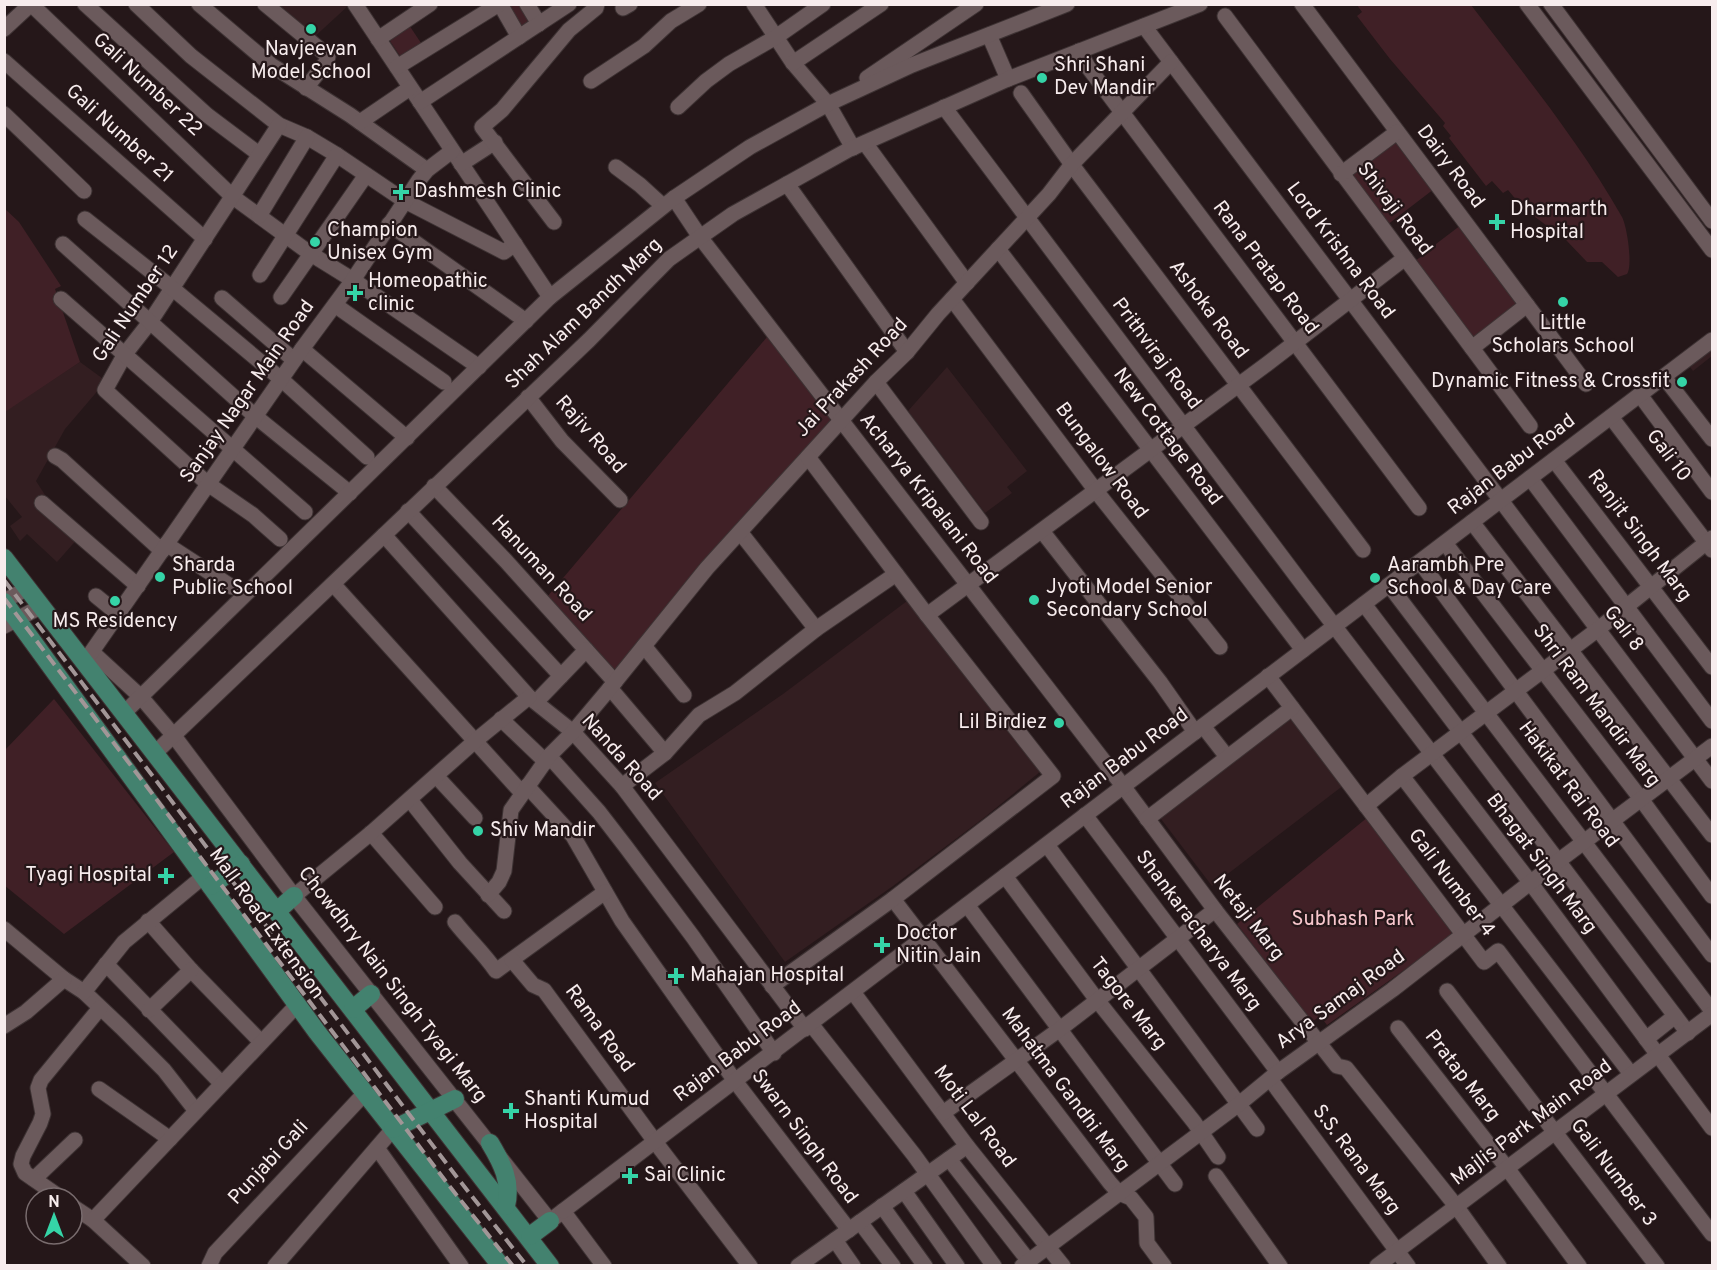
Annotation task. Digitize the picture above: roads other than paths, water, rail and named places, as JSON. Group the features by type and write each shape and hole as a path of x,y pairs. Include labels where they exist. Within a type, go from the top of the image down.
{"main road":[{"path":"4,558 42,606 88,657 123,714 430,1111 530,1236 550,1266"},
{"name":"Mall Road Extension","path":"4,602 11,623 207,881 297,1005 501,1266"},
{"path":"207,881 241,864"},
{"path":"277,911 294,896"},
{"path":"352,1009 371,994"},
{"path":"393,1129 455,1098"},
{"path":"490,1143 502,1164 507,1180 506,1206"},
{"path":"530,1236 556,1216"}],"street":[{"path":"85,4 207,115 259,154"},
{"path":"136,4 191,57 279,125 307,137 337,155 405,201 504,252 515,244"},
{"path":"199,4 271,65 360,122 427,170"},
{"path":"265,4 328,56 327,61 303,86"},
{"path":"378,39 430,4"},
{"path":"397,67 499,4 519,37"},
{"path":"527,4 539,24"},
{"path":"420,102 569,4"},
{"path":"554,222 482,127 502,110 555,45 596,8 597,4"},
{"path":"591,81 644,46 671,21 699,4"},
{"path":"678,107 706,81 729,64 776,37 823,4"},
{"path":"828,104 976,4"},
{"name":"Shah Alam Bandh Marg","path":"123,714 237,592 350,493 550,297 668,202 750,147 828,104 919,63 1067,4"},
{"name":"Shah Alam Bandh Marg","path":"155,753 609,321 669,259 733,214 859,145 1008,79 1200,4"},
{"name":"Dairy Road","path":"1302,4 1586,384"},
{"path":"1527,4 1713,250"},
{"path":"1551,4 1713,220"},
{"path":"4,29 31,5"},
{"name":"Gali Number 22","path":"31,5 233,197 311,254 353,280 479,367"},
{"path":"793,63 879,5"},
{"path":"359,6 410,88 550,297"},
{"path":"757,6 793,63 828,104 967,283"},
{"name":"Shivaji Road","path":"1225,16 1530,426"},
{"name":"Lord Krishna Road","path":"1144,26 1500,501"},
{"path":"989,35 1008,79"},
{"path":"917,44 919,63"},
{"name":"Rana Pratap Road","path":"1079,51 1088,67 1419,508"},
{"name":"Gali Number 21","path":"4,61 205,239"},
{"name":"Jai Prakash Road","path":"488,895 499,882 504,871 511,810 548,759 613,685 694,583 876,382 908,352 952,299 1049,194 1071,164 1171,62"},
{"path":"360,122 410,88"},
{"name":"Ashoka Road","path":"1022,93 1071,164 1363,550"},
{"name":"Prithviraj Road","path":"944,107 1335,626"},
{"path":"4,114 84,191"},
{"name":"Gali Number 12","path":"208,484 105,390 125,354 150,322 279,125"},
{"path":"1341,174 1397,132"},
{"path":"259,216 307,137"},
{"path":"461,164 495,142"},
{"name":"Sanjay Nagar Main Road","path":"88,657 281,379 353,280 388,224 427,170 453,151"},
{"path":"260,275 337,155"},
{"name":"Acharya Kripalani Road","path":"616,167 668,202 700,237 1123,786"},
{"path":"281,297 366,175"},
{"path":"787,184 908,352"},
{"path":"85,219 281,379 367,458"},
{"path":"388,224 526,321"},
{"path":"63,244 255,417 350,493"},
{"name":"New Cottage Road","path":"998,249 1303,650"},
{"path":"927,615 1405,258"},
{"path":"222,298 406,438"},
{"path":"61,299 305,512"},
{"name":"Bungalow Road","path":"952,299 1096,491 1220,647"},
{"path":"335,305 444,382"},
{"path":"1472,348 1527,305"},
{"name":"Rajan Babu Road","path":"556,1216 1713,340"},
{"path":"1664,377 1713,439"},
{"name":"Acharya Kripalani Road","path":"876,382 981,522"},
{"path":"1640,395 1713,492"},
{"name":"Rajiv Road","path":"528,397 562,441 620,500"},
{"name":"Gali 10","path":"1611,417 1711,543"},
{"path":"55,456 164,547 237,592"},
{"path":"772,986 893,899 1053,776 927,615 808,457"},
{"name":"Ranjit Singh Marg","path":"1554,460 1713,667"},
{"path":"1530,478 1713,721"},
{"path":"208,484 253,515 280,539"},
{"name":"Hanuman Road","path":"434,486 506,561 586,650 665,753"},
{"name":"Gali 8","path":"1500,501 1713,781"},
{"path":"42,503 138,586"},
{"path":"408,511 561,676"},
{"path":"1472,522 1713,835"},
{"path":"1042,531 1160,682 1199,729 1224,753"},
{"path":"740,532 816,629"},
{"name":"Nanda Road","path":"384,535 532,699 573,732 622,786 772,986 808,1026 927,1174 994,1266"},
{"name":"Shri Ram Mandir Marg","path":"1445,543 1641,798 1713,896"},
{"path":"1366,806 1402,776 1597,630 1651,586 1711,543"},
{"path":"1420,562 1611,821 1713,954"},
{"path":"622,786 665,753 699,715 735,693 816,629 896,574"},
{"name":"Swarn Singh Road","path":"333,585 475,741 573,836 622,921 735,1081 854,1226 893,1266"},
{"name":"Hakikat Rai Road","path":"1389,585 1713,1013"},
{"path":"4,602 28,588"},
{"path":"96,596 118,614"},
{"path":"1364,604 1688,1033"},
{"path":"11,623 42,606"},
{"name":"Bhagat Singh Marg","path":"1335,626 1713,1128"},
{"path":"644,646 684,695"},
{"path":"294,896 437,777 501,719 532,699 561,676 586,650"},
{"name":"Chowdhry Nain Singh Tyagi Marg","path":"88,657 141,697 176,734 294,896 490,1143 604,1266"},
{"name":"Gali Number 4","path":"1268,676 1484,962 1498,951 1713,1234"},
{"path":"1147,819 1292,708"},
{"path":"501,719 548,759 599,812 693,937 774,1053"},
{"name":"Arya Samaj Road","path":"1025,1263 1713,746"},
{"path":"1402,776 1631,1074"},
{"path":"437,777 475,818"},
{"name":"Netaji Marg","path":"1123,786 1215,910 1337,1066 1346,1068 1456,1206 1499,1266"},
{"path":"410,800 446,846 504,911"},
{"name":"Shankaracharya Marg","path":"1085,815 1178,938 1274,1075"},
{"path":"371,833 435,907"},
{"path":"1047,844 1257,1129"},
{"name":"Tagore Marg","path":"1005,876 1218,1157"},
{"path":"84,992 124,942 148,921 207,881"},
{"path":"455,922 471,944 483,951 496,971 605,892"},
{"name":"Mahatma Gandhi Marg","path":"893,899 1119,1193 1131,1198 1146,1217 1147,1243 1164,1266"},
{"path":"967,905 1161,1162 1175,1184"},
{"path":"943,1113 1060,1029 1215,910"},
{"path":"148,921 190,970 261,1042"},
{"path":"4,929 84,992 164,1070 196,1111"},
{"name":"Rama Road","path":"512,960 533,985 544,990 750,1266"},
{"path":"106,964 221,1083"},
{"path":"149,1010 190,970"},
{"path":"4,1026 26,1012 64,978"},
{"name":"Moti Lal Road","path":"853,992 967,1146 1063,1266"},
{"name":"Gali Number 3","path":"1447,992 1556,1131 1657,1266"},
{"path":"93,1220 297,1005"},
{"path":"44,1186 25,1173 21,1164 43,1114 38,1088 40,1080 100,1008"},
{"name":"Majlis Park Main Road","path":"1377,1266 1713,1013"},
{"path":"1646,1039 1675,1016"},
{"name":"Pratap Marg","path":"1398,1028 1507,1168 1578,1266"},
{"name":"S.S. Rana Marg","path":"1274,1075 1408,1266"},
{"path":"99,1089 170,1139"},
{"name":"Punjabi Gali","path":"209,1266 215,1253 365,1093"},
{"path":"275,1266 393,1129"},
{"path":"34,1179 75,1140"},
{"path":"798,1266 967,1146"},
{"path":"377,1148 461,1266"},
{"path":"949,1158 1025,1263"},
{"path":"1216,1176 1280,1266"},
{"path":"904,1191 957,1266"},
{"path":"882,1206 925,1266"},
{"path":"84,1214 143,1266"},
{"path":"835,1240 853,1266"}],"railway":[{"path":"4,580 456,1176 527,1266"},
{"path":"4,598 447,1183 513,1266"}],"place":[{"name":"Navjeevan Model School","path":"311,29"},
{"name":"Shri Shani Dev Mandir","path":"1042,78"},
{"name":"Dashmesh Clinic","path":"401,192"},
{"name":"Dharmarth Hospital","path":"1497,222"},
{"name":"Champion Unisex Gym","path":"315,242"},
{"name":"Homeopathic clinic","path":"355,293"},
{"name":"Little Scholars School","path":"1563,302"},
{"name":"Dynamic Fitness & Crossfit","path":"1682,382"},
{"name":"Sharda Public School","path":"160,577"},
{"name":"Aarambh Pre School & Day Care","path":"1375,578"},
{"name":"Jyoti Model Senior Secondary School","path":"1034,600"},
{"name":"MS Residency","path":"115,601"},
{"name":"Lil Birdiez","path":"1059,723"},
{"name":"Shiv Mandir","path":"478,831"},
{"name":"Tyagi Hospital","path":"166,876"},
{"name":"Doctor Nitin Jain","path":"882,945"},
{"name":"Mahajan Hospital","path":"676,976"},
{"name":"Shanti Kumud Hospital","path":"511,1111"},
{"name":"Sai Clinic","path":"630,1176"}],"park label":[{"name":"Subhash Park","path":"1353,920"}]}
